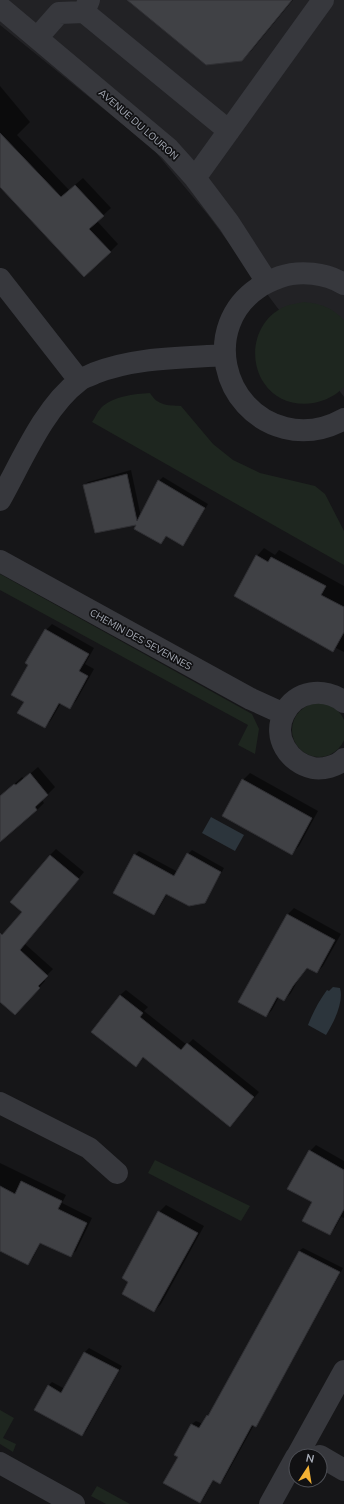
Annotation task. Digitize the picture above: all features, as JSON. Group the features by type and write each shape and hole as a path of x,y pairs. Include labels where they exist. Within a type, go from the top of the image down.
{"street":[{"path":"196,178 323,0"},
{"path":"37,38 59,13 86,6 229,131"},
{"name":"AVENUE DU LOURON","path":"0,7 170,149 196,178 229,223 266,282"},
{"path":"342,279 321,275 304,274 285,275 266,282 249,295 235,312 227,333 225,355 226,369 230,381 237,393 254,413 265,420 277,426 304,430 330,426 344,421"},
{"path":"0,278 79,380"},
{"path":"0,500 44,420 63,396 79,380 105,369 155,359 225,355"},
{"name":"CHEMIN DES SEVENNES","path":"0,561 251,699 284,714"},
{"path":"344,702 338,697 326,692 313,692 301,696 291,704 284,714 280,726 281,739 286,750 294,760 305,766 318,769 330,767 344,759"},
{"path":"0,1103 89,1148 117,1173"},
{"path":"310,1448 344,1371"},
{"path":"0,1463 74,1504"},
{"path":"328,1463 344,1470"},
{"path":"270,1504 288,1480"}],"shaded area":[{"path":"0,0 344,0 344,397 208,215 153,149 0,25"},
{"path":"304,302 326,307 335,312 344,320 344,387 325,400 303,404 281,399 264,383 256,361 255,349 257,338 262,327 269,318 278,310 289,305"},
{"path":"150,393 160,403 181,406 213,444 233,460 260,473 315,486 325,494 344,531 344,565 92,422 98,411 111,401 131,395"},
{"path":"0,574 252,714 259,729 255,754 238,745 248,725 0,590"},
{"path":"314,703 324,703 334,707 342,715 346,725 346,735 342,745 334,753 324,757 314,757 304,753 296,745 292,735 292,725 296,715 304,707"},
{"path":"211,817 244,835 235,851 202,833"},
{"path":"333,987 340,988 341,999 335,1018 326,1035 308,1025 321,998 327,990 329,991"},
{"path":"155,1160 250,1206 241,1221 148,1173"},
{"path":"0,1410 14,1418 3,1438 16,1444 13,1452 0,1444"},
{"path":"97,1486 130,1504 106,1504 91,1496"}],"building":[{"path":"127,0 292,0 242,61 206,65"},
{"path":"0,133 61,197 75,185 104,216 89,229 111,252 84,277 0,187"},
{"path":"127,474 137,521 158,480 205,508 183,546 166,536 161,544 134,529 136,525 95,533 83,485"},
{"path":"256,555 268,562 271,557 326,586 321,595 344,607 344,632 333,652 234,596"},
{"path":"45,629 89,654 79,671 88,676 70,709 59,703 45,728 17,713 24,702 11,695 28,665 25,663"},
{"path":"30,773 48,795 35,807 37,810 0,842 0,796"},
{"path":"242,779 312,818 292,855 222,816"},
{"path":"187,853 221,872 205,903 189,906 166,894 154,915 113,893 134,854 174,876"},
{"path":"50,855 79,879 20,950 48,976 38,986 40,988 15,1015 0,1002 0,933 2,935 22,912 10,902"},
{"path":"287,914 335,940 317,973 307,968 284,1001 277,997 266,1017 238,1002"},
{"path":"120,995 143,1013 140,1017 181,1050 187,1043 254,1097 230,1127 143,1057 136,1067 91,1032"},
{"path":"309,1150 344,1170 344,1209 330,1235 302,1221 312,1202 287,1189"},
{"path":"21,1181 62,1201 58,1209 87,1223 71,1257 40,1243 28,1265 0,1251 0,1186 15,1194"},
{"path":"158,1211 198,1233 154,1312 122,1294 128,1282 122,1278"},
{"path":"299,1251 340,1272 256,1427 252,1425 220,1484 213,1480 200,1503 163,1483 178,1457 174,1455 191,1424 199,1428 207,1415 208,1416"},
{"path":"84,1352 119,1370 82,1436 34,1410 48,1385 61,1393"}]}
